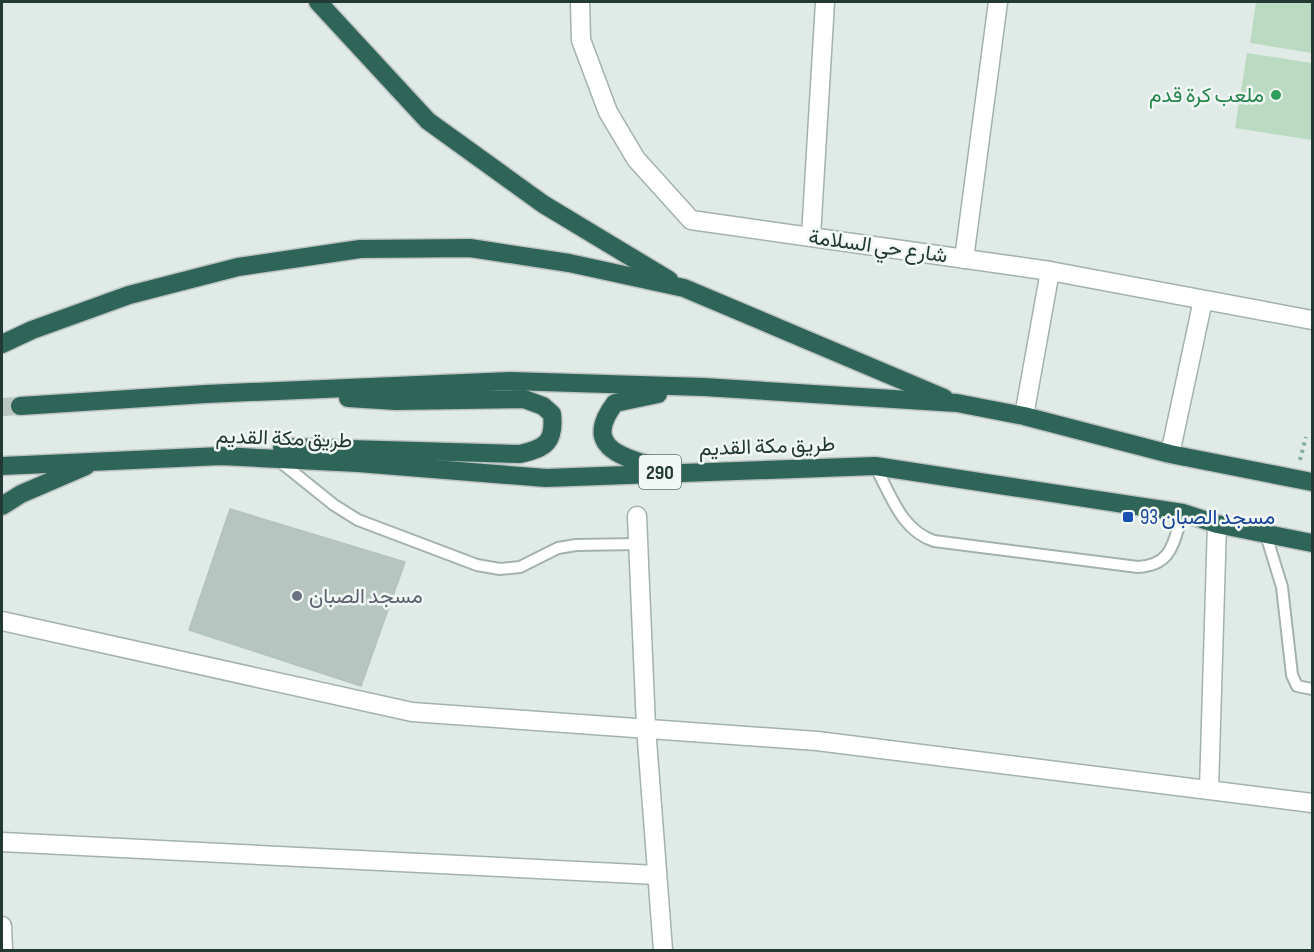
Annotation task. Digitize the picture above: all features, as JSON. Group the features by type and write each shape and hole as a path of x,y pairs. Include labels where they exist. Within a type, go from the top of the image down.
{"highway":[{"path":"318,2 428,122 543,204 684,288 957,403"},
{"path":"2,344 32,330 129,295 238,267 360,249 470,248 569,263 684,288"},
{"name":"طريق مكة القديم","path":"20,406 252,392 510,381 704,387 957,403 1024,416 1170,454 1312,482"},
{"path":"670,472 621,456 607,446 602,432 605,416 615,403 632,398 704,387"},
{"path":"221,456 265,446 520,454 536,450 550,440 553,428 552,414 543,406 524,399 396,401 252,392"},
{"name":"طريق مكة القديم","path":"2,466 221,456 546,478 875,466 1183,513 1217,524 1312,543"},
{"path":"2,506 21,494 99,460"}],"street":[{"name":"شارع حي السلامة","path":"580,2 581,40 608,112 636,159 691,220 1050,271 1312,320"},
{"path":"811,236 825,2"},
{"path":"964,259 998,2"},
{"path":"1024,416 1050,271"},
{"path":"1170,454 1203,300"},
{"path":"637,516 646,727 663,951"},
{"path":"1209,789 1217,524"},
{"path":"2,621 412,712 817,741 1312,803"},
{"path":"2,842 657,875"},
{"path":"2,926 3,951"}],"lane":[{"path":"276,458 334,505 358,520 477,566 500,569 520,567 558,548 576,544 638,544"},
{"path":"875,466 908,527 920,537 934,541 1138,567 1156,566 1169,554 1183,513"},
{"path":"1266,535 1282,587 1292,675 1297,686 1312,689"}],"green space":[{"name":"ملعب كرة قدم","path":"1256,2 1312,2 1312,53 1250,43"},
{"name":"ملعب كرة قدم","path":"1247,53 1312,63 1312,140 1235,128"}],"building":[{"name":"مسجد الصبان","path":"230,509 405,562 361,686 189,630"}],"tunnel":[{"path":"2,407 20,406"}],"place":[{"name":"ملعب كرة قدم","path":"1276,95"},
{"name":"مسجد الصبان 93","path":"1128,517"},
{"name":"مسجد الصبان","path":"297,596"}]}
